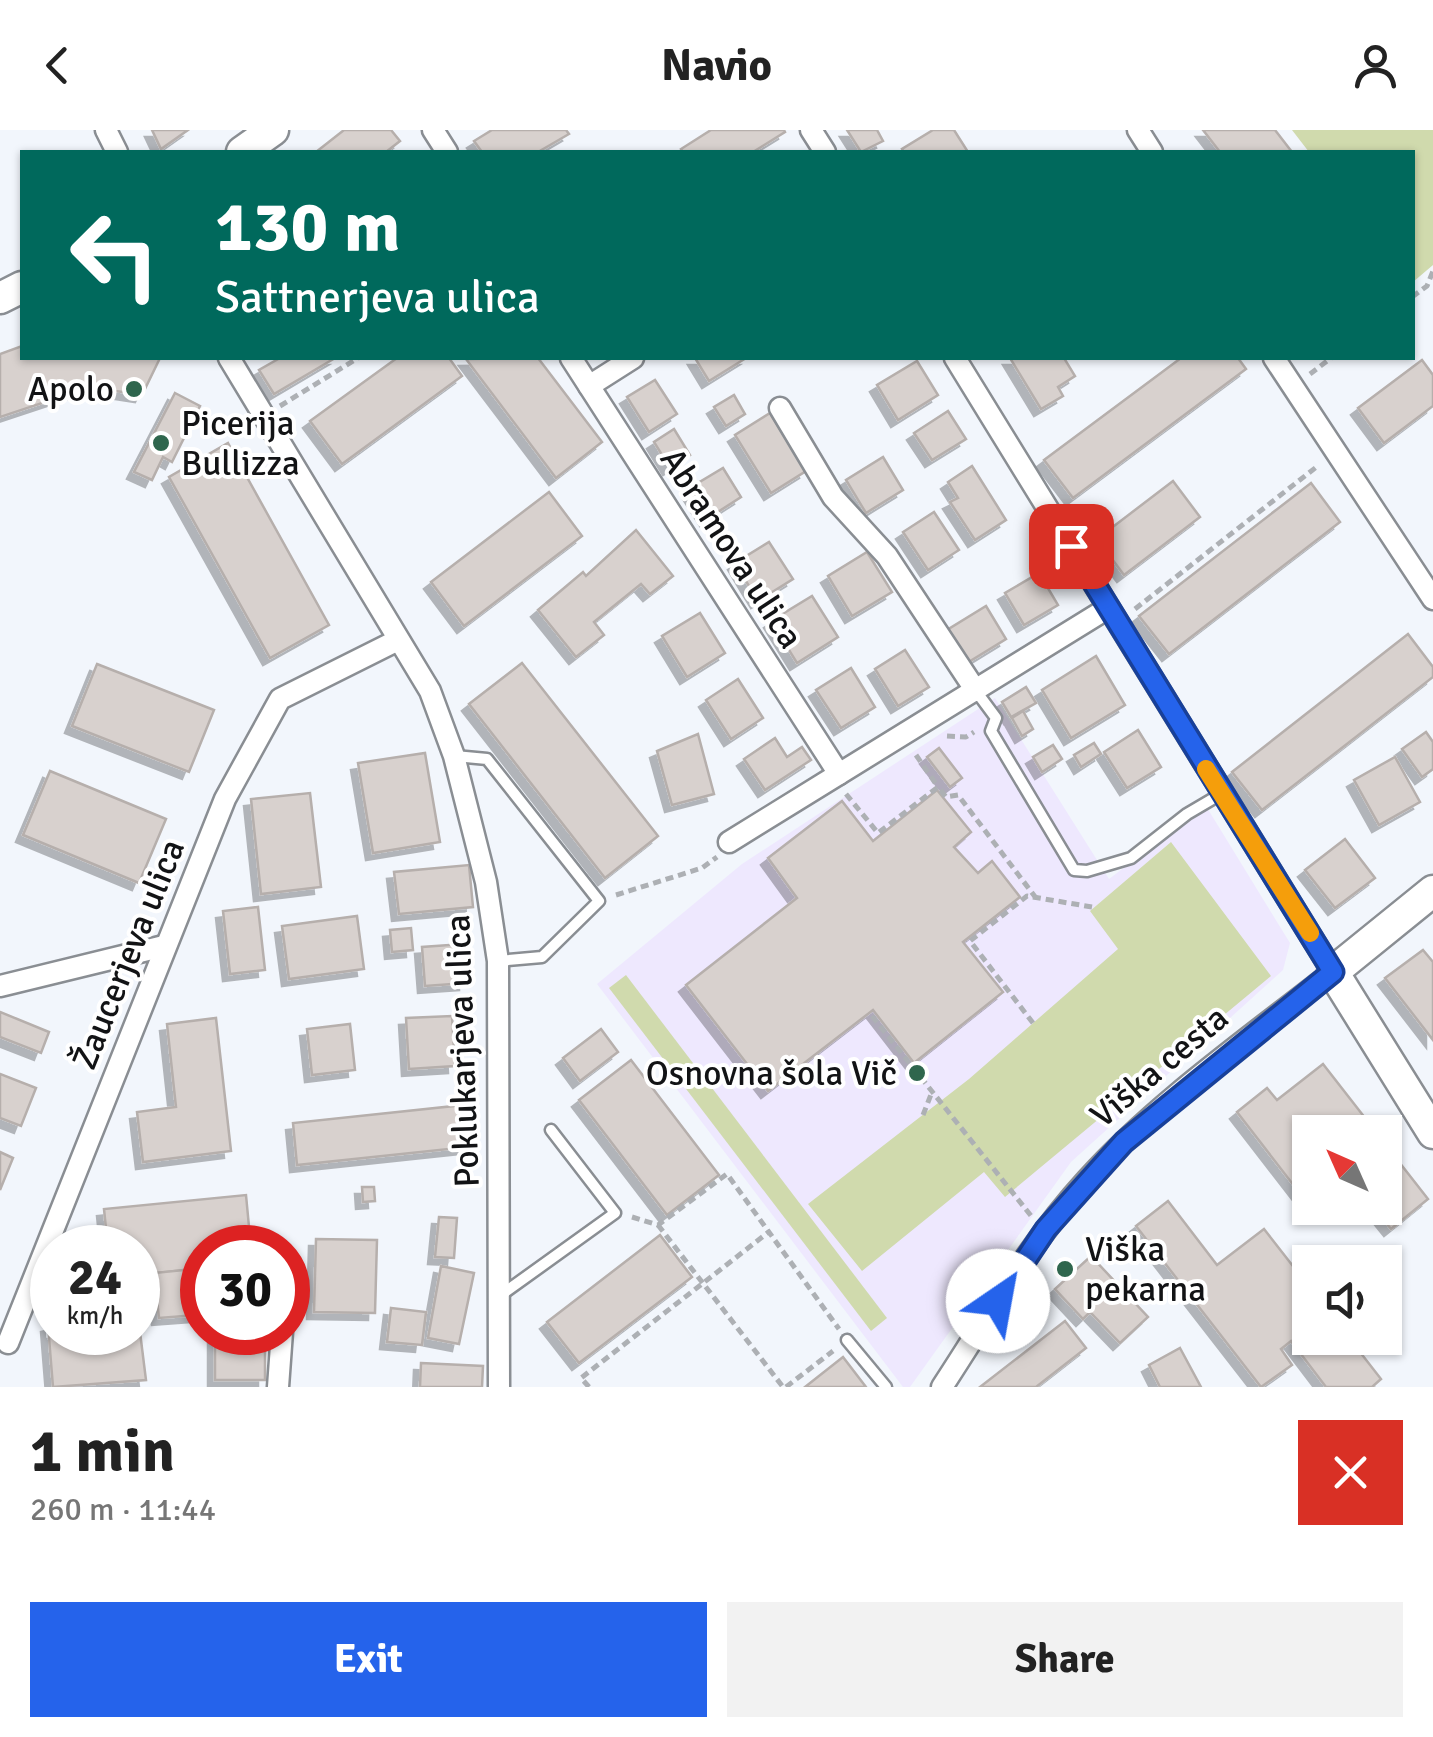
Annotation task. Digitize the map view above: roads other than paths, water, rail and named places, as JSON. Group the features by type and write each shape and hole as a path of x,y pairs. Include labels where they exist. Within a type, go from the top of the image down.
{"street":[{"path":"245,150 274,130"},
{"name":"Poklukarjeva ulica","path":"231,360 430,691 454,756 486,882 498,961 500,1387"},
{"name":"Abramova ulica","path":"572,360 833,777"},
{"path":"589,386 630,360"},
{"path":"956,360 1433,1133"},
{"path":"1275,360 1433,599"},
{"path":"780,408 834,498 886,556 976,691"},
{"path":"729,842 976,691 1112,615"},
{"name":"Žaucerjeva ulica","path":"4,1345 225,799 280,699 398,640"},
{"name":"Viška cesta","path":"942,1387 1046,1229 1124,1142 1433,891"},
{"path":"0,986 164,946"},
{"path":"278,1387 280,1355"}],"lane":[{"path":"976,691 996,718 991,731 1071,866 1081,872 1131,858 1221,794"},
{"path":"454,756 487,759 598,901 542,958 498,961"},
{"path":"501,1294 614,1213 551,1130"},
{"path":"847,1340 886,1387"}],"place":[{"name":"Apolo","path":"134,389"},
{"name":"Picerija Bullizza","path":"161,443"},
{"name":"Osnovna šola Vič","path":"917,1073"},
{"name":"Viška pekarna","path":"1065,1269"}]}
